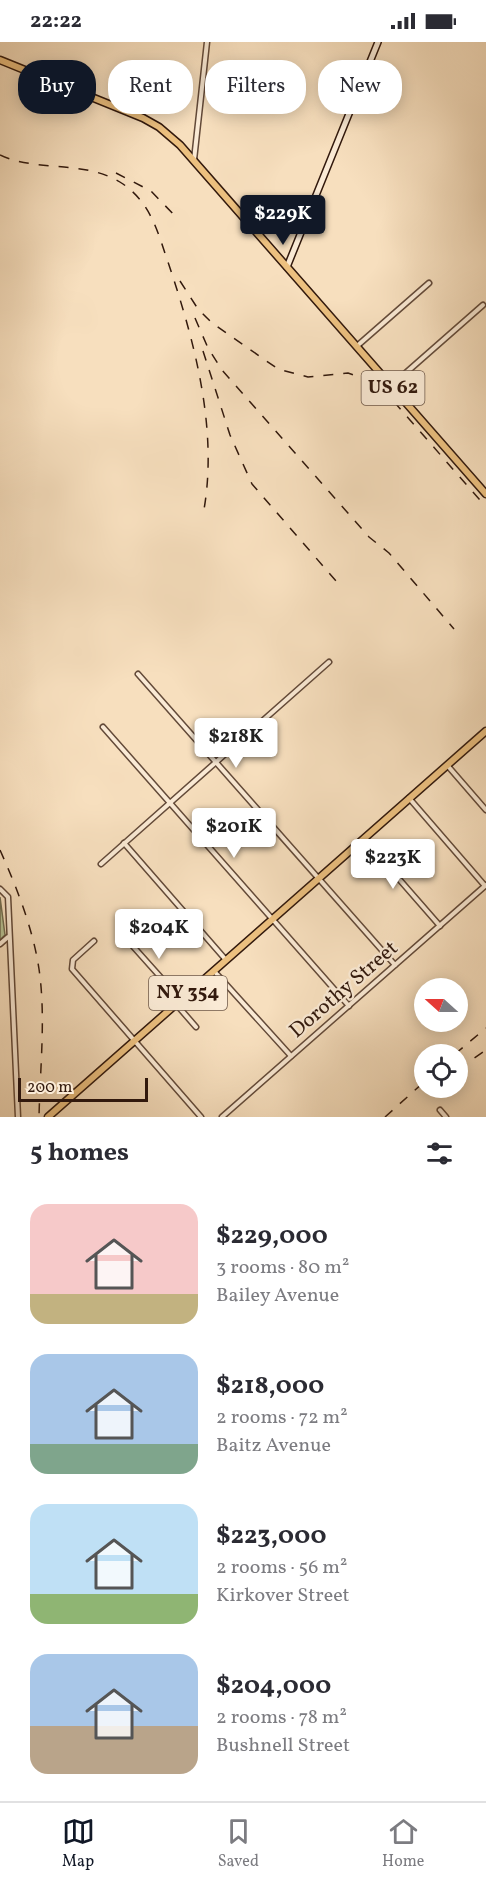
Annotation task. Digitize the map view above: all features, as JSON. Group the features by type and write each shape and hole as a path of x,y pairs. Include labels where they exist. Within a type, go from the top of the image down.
{"main road":[{"name":"US 62","path":"0,60 143,118 159,127 194,161 486,494"},
{"name":"NY 354","path":"48,1117 486,731"}],"street":[{"path":"194,161 207,42"},
{"path":"287,267 378,42"},
{"path":"356,346 429,283"},
{"path":"391,386 483,305"},
{"path":"101,864 329,662"},
{"path":"138,674 395,965"},
{"path":"103,727 349,1006"},
{"path":"447,765 486,810"},
{"path":"409,798 486,885"},
{"path":"363,839 440,926"},
{"path":"124,843 226,960"},
{"name":"Dorothy Street","path":"222,1117 486,885"},
{"path":"0,889 8,897 18,1117"},
{"path":"122,934 196,1027"},
{"path":"0,944 9,936"},
{"path":"93,941 72,964 73,971 201,1117"},
{"path":"214,970 291,1056"},
{"path":"440,1110 446,1117"}],"green space":[{"path":"0,897 5,935 0,940"}],"railway":[{"path":"0,155 30,164 94,171 109,176 133,192 153,220 188,325 202,388 208,452 203,515"},
{"path":"116,173 151,191 177,218"},
{"path":"180,281 198,309 212,323 278,369 308,377 348,373 371,381 396,404 486,507"},
{"path":"195,318 208,348 222,370 369,537 389,553 454,629"},
{"path":"203,351 230,435 252,484 336,581"},
{"path":"0,850 24,909 39,969 42,1024 39,1117"},
{"path":"467,1044 486,1028"},
{"path":"468,1062 486,1050"},
{"path":"385,1117 414,1091"}]}
